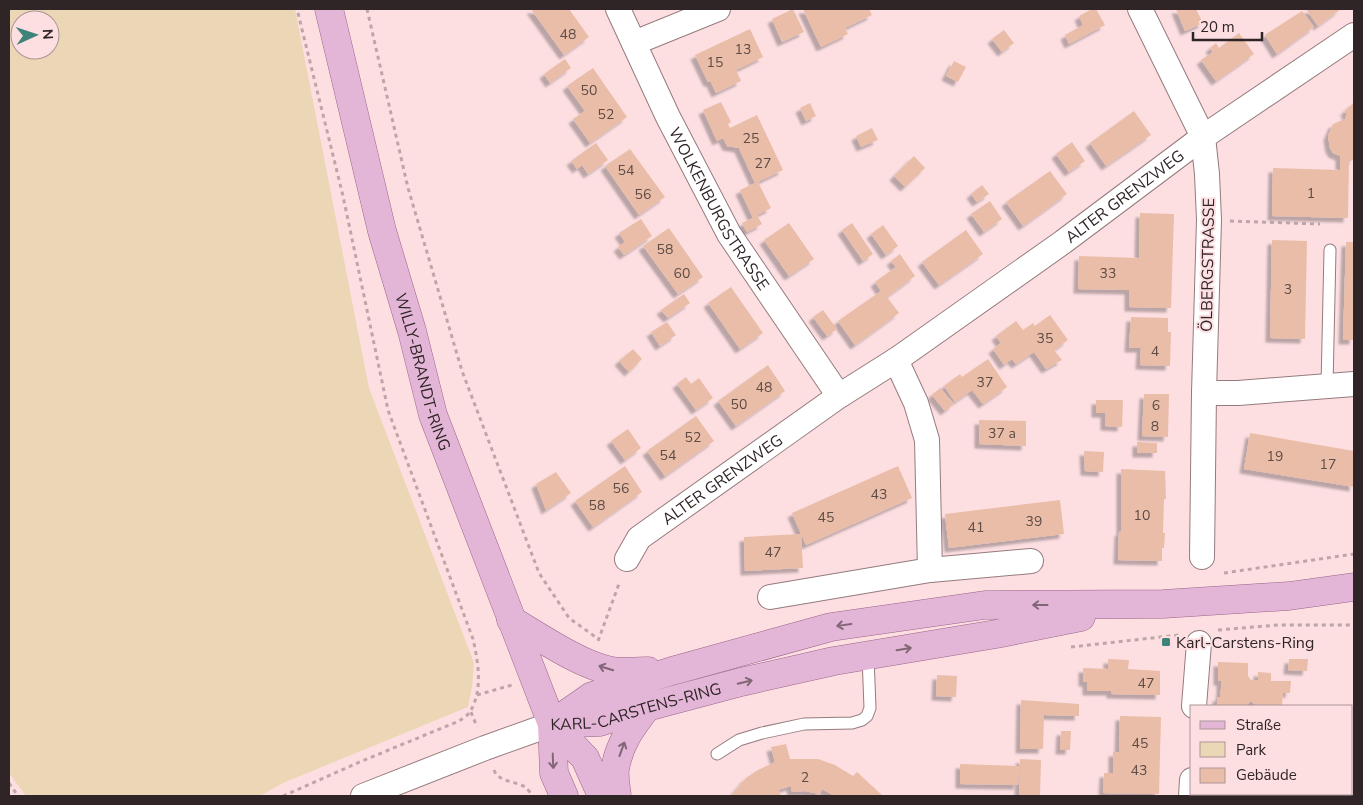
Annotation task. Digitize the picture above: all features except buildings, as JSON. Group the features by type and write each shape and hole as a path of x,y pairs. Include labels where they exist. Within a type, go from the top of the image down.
{"main road":[{"name":"WILLY-BRANDT-RING","path":"329,9 380,222 434,415 552,724 554,773 564,796"},
{"name":"KARL-CARSTENS-RING","path":"552,724 592,696 672,671 840,626 986,605 1141,604 1242,599 1349,590"},
{"name":"KARL-CARSTENS-RING","path":"552,724 600,722 647,707 741,682 868,654 996,634 1141,604"},
{"path":"511,620 563,651 612,671 672,671"},
{"path":"617,796 615,770 620,752 629,730 647,707"},
{"name":"WILLY-BRANDT-RING","path":"552,724 586,758 602,796"}],"street":[{"name":"WOLKENBURGSTRASSE","path":"618,9 668,117 729,234 839,396"},
{"path":"634,43 718,9"},
{"path":"1140,9 1203,137"},
{"name":"ALTER GRENZWEG","path":"627,559 639,538 839,396 896,360 1063,242 1203,137 1354,34"},
{"name":"ÖLBERGSTRASSE","path":"1202,557 1209,220 1203,137"},
{"path":"896,360 916,403 927,440 930,570"},
{"path":"1204,394 1354,384"},
{"path":"770,597 930,570 1031,561"},
{"path":"1194,705 1196,636"},
{"path":"363,796 552,724"}],"lane":[{"path":"1327,387 1330,250"},
{"path":"716,754 739,740 762,733 804,724 852,723 862,720 867,716 870,708 868,654"}],"path":[{"path":"283,796 459,721 471,712 477,695 479,663 473,639 388,410 343,196 297,9"},
{"path":"367,9 408,188 462,371 539,573 569,618 599,640 627,559"},
{"path":"1209,220 1320,224"},
{"path":"1064,647 1196,636 1278,625 1354,625"},
{"path":"495,774 510,782 526,787 533,796"},
{"path":"9,783 18,796"}],"green space":[{"path":"9,9 295,9 369,388 474,663 468,707 283,783 260,796 26,796 9,773"}],"place":[{"name":"Karl-Carstens-Ring","path":"1166,642"}]}
